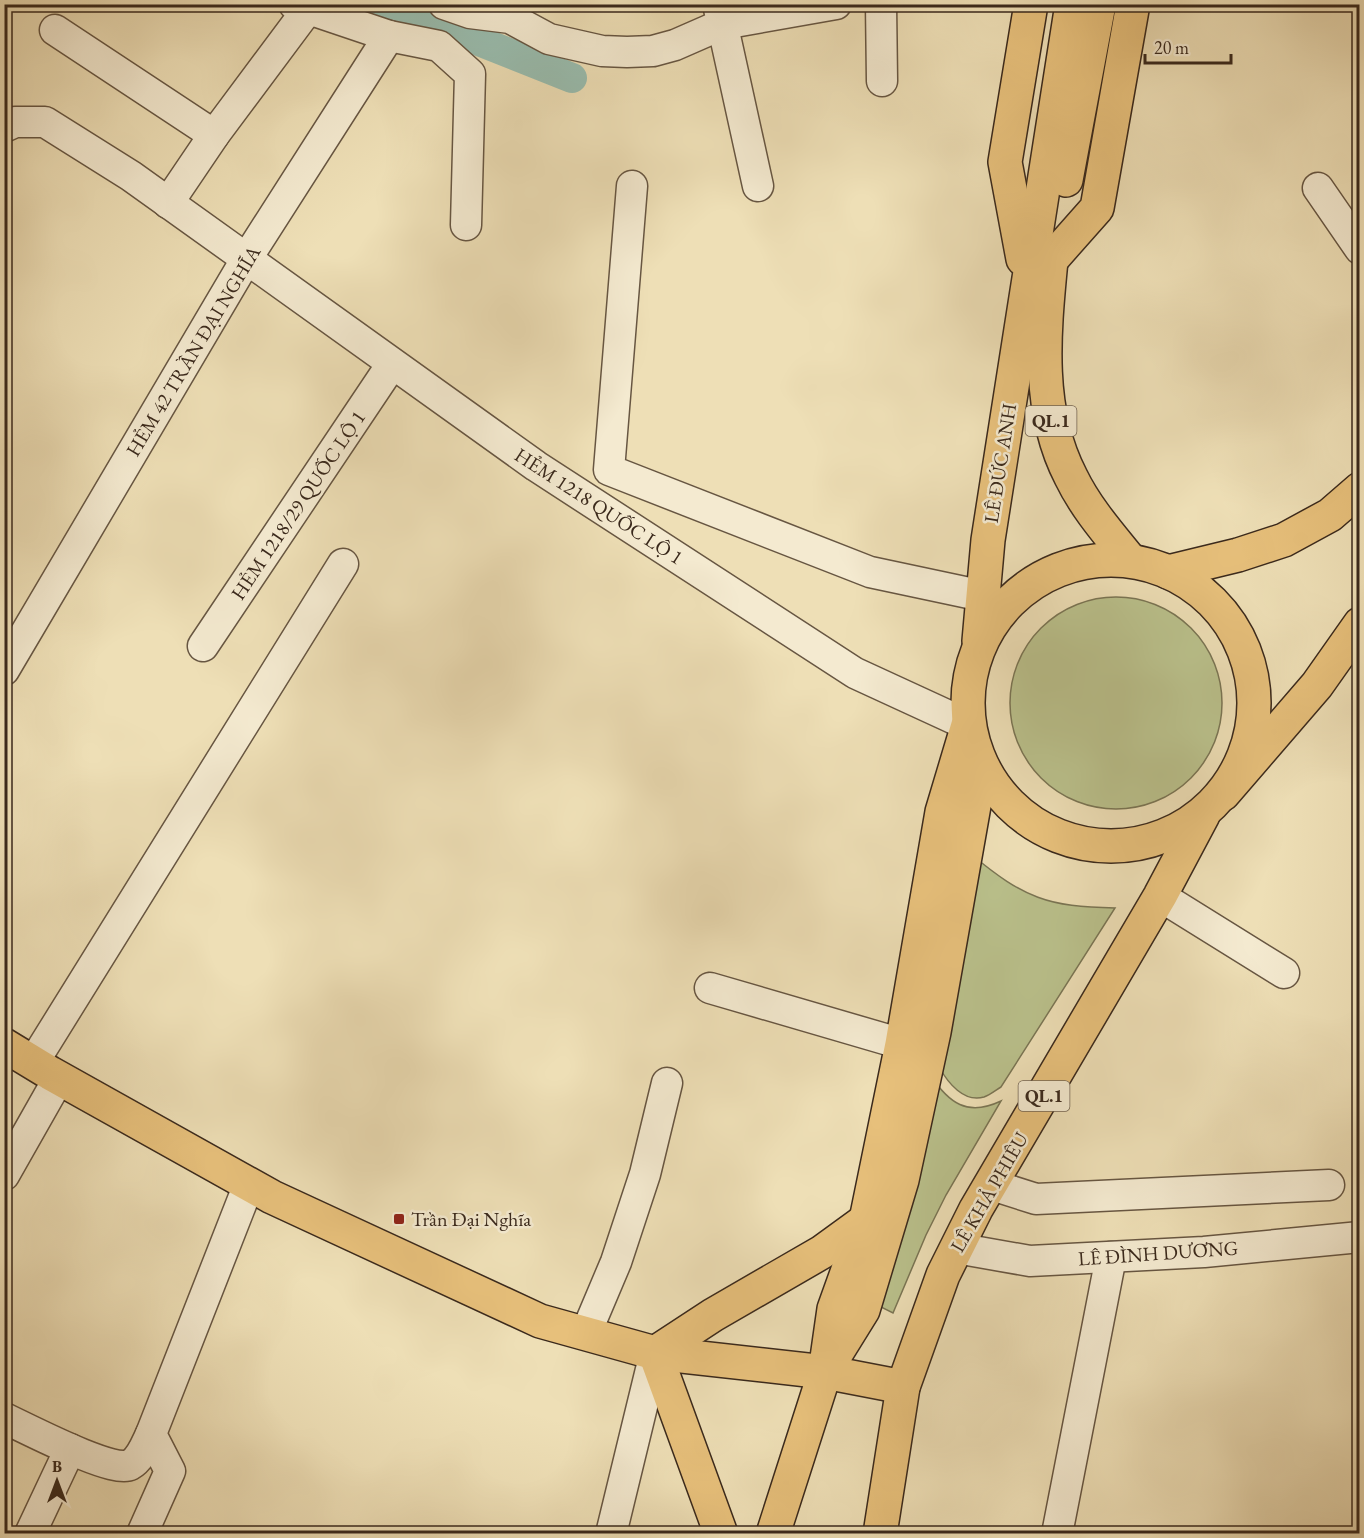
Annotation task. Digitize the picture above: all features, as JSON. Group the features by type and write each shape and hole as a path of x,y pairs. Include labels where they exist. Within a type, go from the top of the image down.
{"main road":[{"name":"LÊ ĐỨC ANH","path":"1027,284 1005,162 1031,4"},
{"name":"LÊ ĐỨC ANH","path":"979,643 988,540 1072,4"},
{"name":"LÊ ĐỨC ANH","path":"1099,4 1051,260 1045,343 1046,394 1055,442 1071,478 1094,515 1130,560"},
{"path":"1051,260 1097,208 1133,4"},
{"path":"1168,572 1238,555 1284,540 1330,515 1359,489"},
{"name":"QL.1","path":"1130,560 1168,572 1195,586 1227,617 1247,656 1255,700 1250,744 1239,771 1213,804 1166,836 1124,847 1080,844 1039,829 1005,802 981,766 968,725 966,697 970,670 979,643 1006,604 1045,576 1091,561 1130,560"},
{"path":"1213,804 1355,639"},
{"name":"QL.1","path":"773,1533 825,1372 834,1309 866,1220 902,1044 942,812 968,725"},
{"name":"QL.1","path":"825,1372 863,1310 902,1180 934,1032 981,766"},
{"name":"LÊ KHẢ PHIÊU","path":"880,1533 903,1387 942,1275 976,1209 1213,804"},
{"path":"4,1045 46,1071 272,1197 540,1321 655,1353 825,1372 903,1387"},
{"path":"655,1353 742,1297 822,1252 866,1220"},
{"path":"655,1353 721,1533"}],"street":[{"path":"439,46 457,9 511,11 549,39 602,51 627,52 653,51 675,45 721,14 836,4"},
{"path":"881,4 882,81"},
{"path":"168,203 301,7 389,36 439,46 470,74 466,225"},
{"path":"721,14 758,186"},
{"path":"55,30 214,135"},
{"name":"HẺM 42 TRẦN ĐẠI NGHĨA","path":"4,670 247,258 389,36"},
{"name":"HẺM 1218 QUỐC LỘ 1","path":"4,127 15,122 45,122 131,176 536,466 855,673 968,725"},
{"path":"632,186 609,470 870,572 983,596"},
{"path":"1318,188 1359,249"},
{"name":"HẺM 1218/29 QUỐC LỘ 1","path":"203,645 392,364"},
{"path":"4,1175 46,1071 343,564"},
{"path":"1160,896 1284,973"},
{"path":"710,988 902,1044"},
{"path":"586,1334 616,1262 645,1174 667,1083"},
{"path":"4,1418 70,1449 117,1466 124,1467 138,1459 151,1434 249,1184"},
{"path":"992,1185 1036,1199 1329,1185"},
{"name":"LÊ ĐÌNH DƯƠNG","path":"956,1248 1030,1261 1204,1252 1359,1237"},
{"path":"1057,1533 1111,1257"},
{"path":"611,1533 655,1353"},
{"path":"142,1533 170,1471 151,1434"},
{"path":"30,1533 70,1449"}],"green space":[{"path":"1116,597 1147,602 1175,615 1191,628 1204,644 1217,672 1222,703 1217,734 1204,762 1191,778 1175,791 1147,804 1116,809 1085,804 1057,791 1041,778 1028,762 1015,734 1010,703 1015,672 1028,644 1041,628 1057,615 1085,602"},
{"path":"972,855 1007,881 1038,897 1072,905 1115,908 1001,1087 986,1096 977,1098 957,1090 939,1067"},
{"path":"930,1075 944,1093 960,1104 978,1108 1001,1101 946,1195 926,1235 893,1313 881,1307 878,1301"}],"waterway":[{"path":"367,4 446,28 572,78"}],"place":[{"name":"Trần Đại Nghĩa","path":"399,1219"}]}
